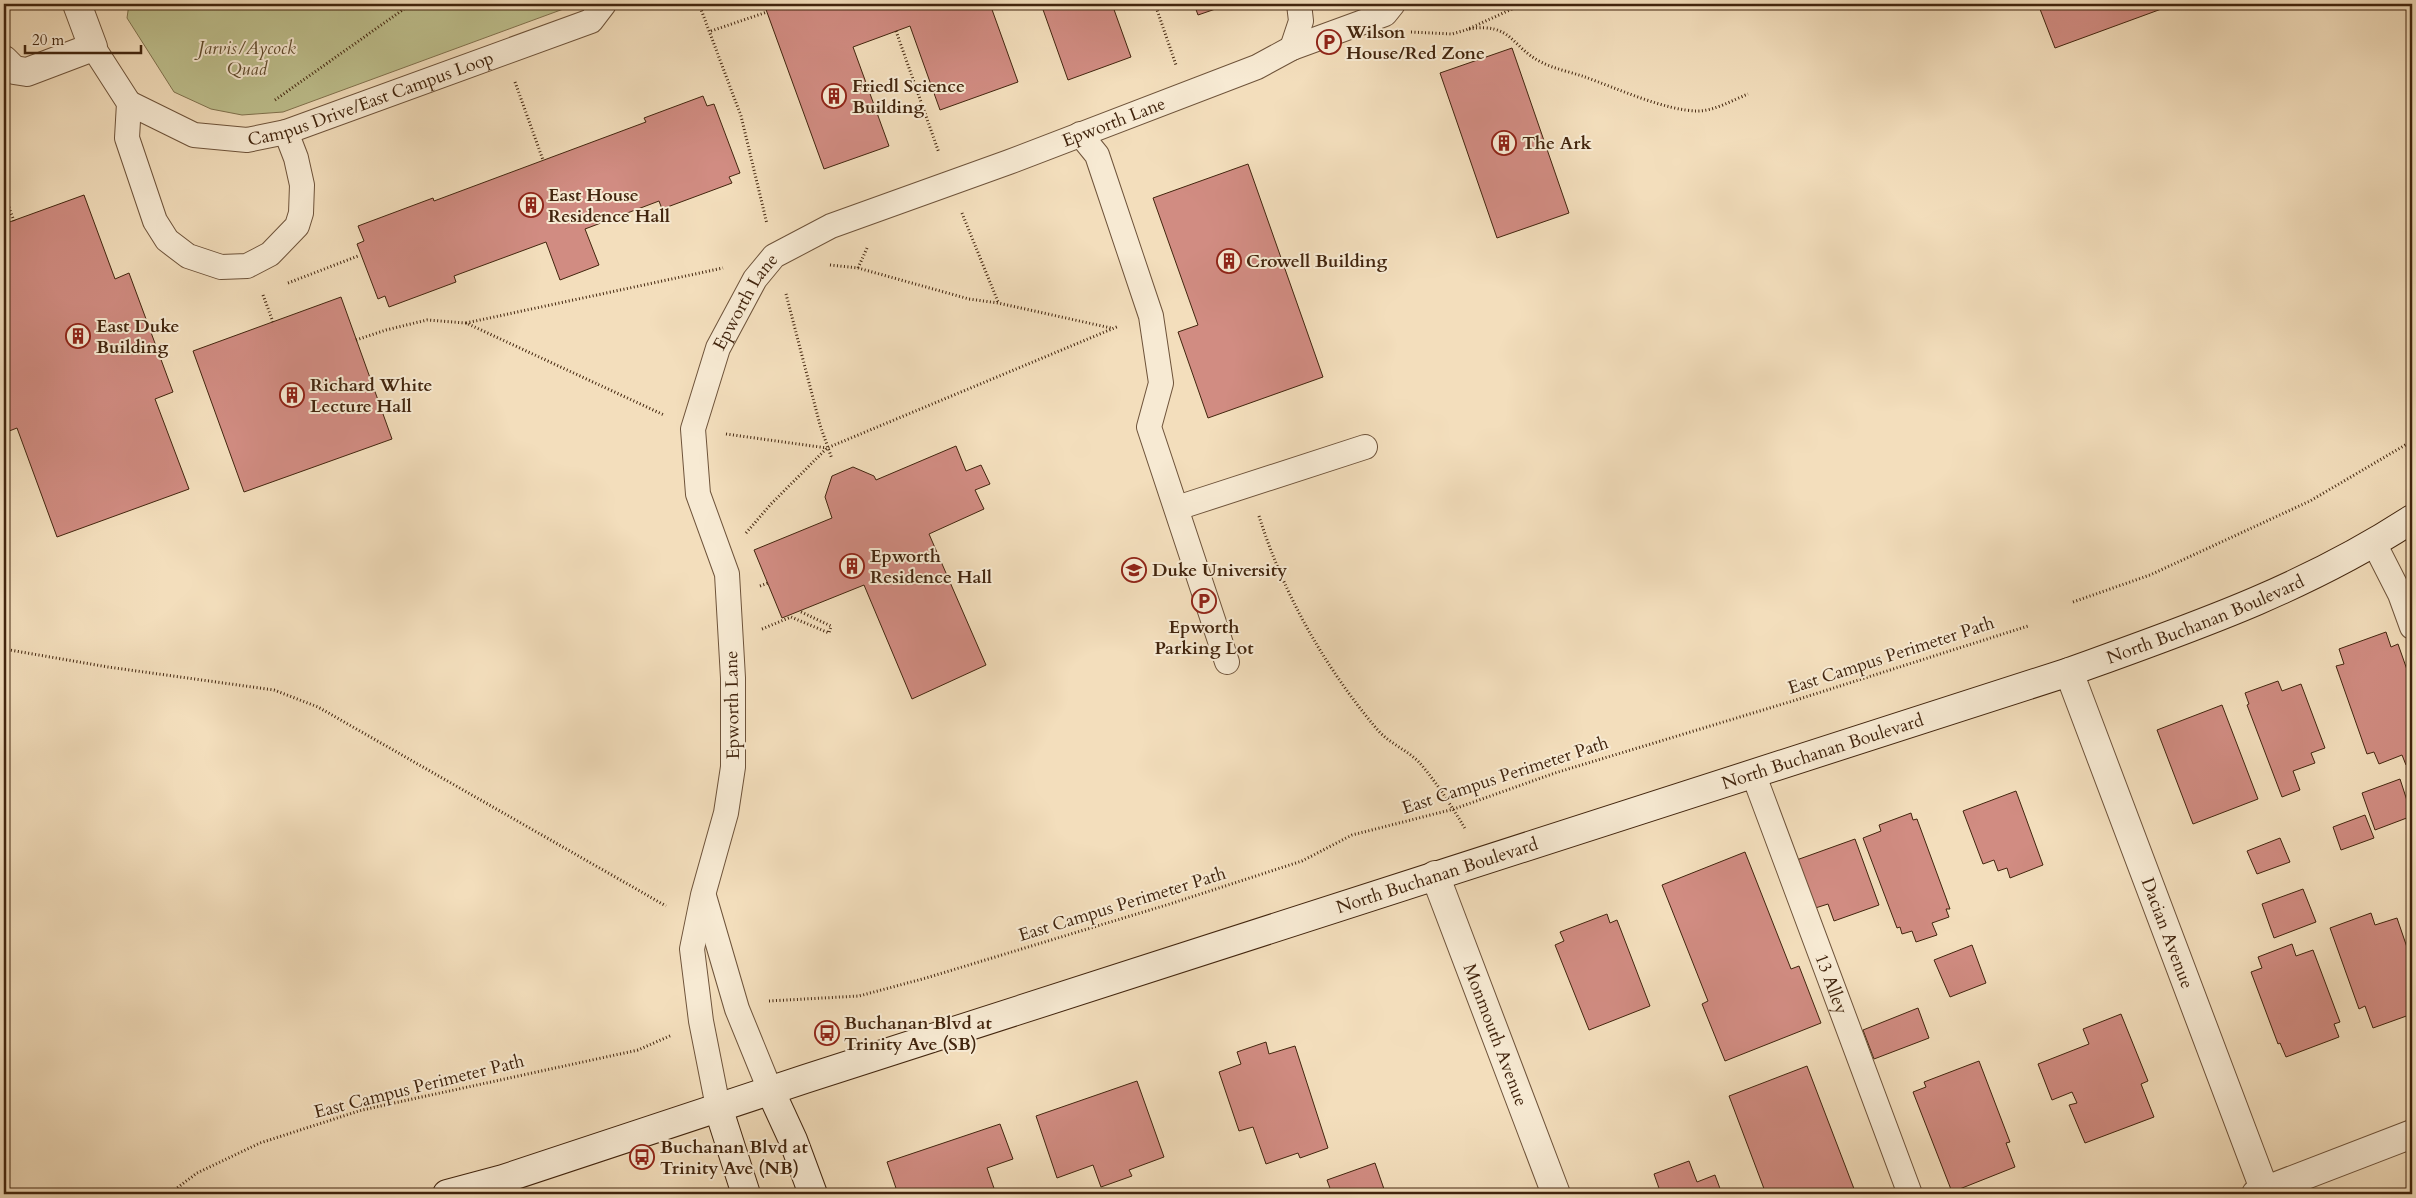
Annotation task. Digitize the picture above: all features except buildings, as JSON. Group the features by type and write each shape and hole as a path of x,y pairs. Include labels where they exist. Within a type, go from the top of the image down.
{"street":[{"path":"4,60 14,70 27,72 93,47 77,4"},
{"name":"North Buchanan Boulevard","path":"447,1194 503,1179 770,1090 2069,672 2267,598 2374,543 2412,519"},
{"name":"Dacian Avenue","path":"2069,672 2262,1193"},
{"name":"Monmouth Avenue","path":"1436,875 1556,1194"},
{"path":"770,1090 793,1140 813,1194"},
{"path":"718,1107 746,1194"},
{"path":"2262,1193 2412,1134"}],"lane":[{"name":"Campus Drive/East Campus Loop","path":"129,103 194,135 247,140 286,132 591,21 604,4"},
{"path":"1292,48 1301,21 1299,4"},
{"name":"Epworth Lane","path":"718,1107 700,1015 692,949 703,895 726,813 732,776 733,678 727,574 698,494 693,429 718,348 755,278 774,256 831,226 1009,162 1186,92 1257,67 1292,48 1385,14 1393,4"},
{"path":"93,47 129,103 127,138 155,221 167,240 176,249 199,261 222,267 247,266 270,254 297,226 301,213 302,185 296,158 286,132"},
{"path":"1080,134 1097,155 1150,316 1161,383 1149,428 1227,662"},
{"path":"1177,508 1365,447"},
{"path":"2374,543 2400,594 2412,627"},
{"name":"13 Alley","path":"1753,773 1832,990 1910,1194"},
{"path":"703,895 737,1008 770,1090"}],"path":[{"path":"247,140 251,117 411,4"},
{"path":"356,340 427,320 466,324 774,256 741,116 711,31 699,4"},
{"path":"1155,4 1186,92"},
{"path":"711,31 767,12"},
{"path":"1466,30 1484,27 1498,30 1509,35 1541,62 1653,102 1697,111 1748,94"},
{"path":"513,77 543,160"},
{"path":"4,194 14,221"},
{"path":"280,286 358,256"},
{"path":"829,265 858,268 969,299 998,302 1112,328"},
{"path":"262,293 271,290"},
{"path":"786,292 827,448 832,459"},
{"path":"741,539 771,504 827,448 1112,328 1150,316"},
{"path":"466,324 693,429 827,448"},
{"path":"2073,602 2150,575 2310,501 2412,441"},
{"path":"1249,484 1268,545 1313,639 1343,687 1378,731 1417,761 1454,809 1467,832"},
{"path":"762,585 768,583"},
{"path":"761,622 762,630 791,617 828,633 831,626 800,611"},
{"name":"East Campus Perimeter Path","path":"767,1001 860,996 926,978 1173,903 1302,861 1352,834 1454,809 1555,772 1796,700 2028,626"},
{"path":"4,649 108,667 274,690 318,707 666,906"},
{"name":"East Campus Perimeter Path","path":"169,1194 197,1173 260,1143 334,1119 434,1094 638,1050 677,1034"}],"green space":[{"name":"Jarvis/Aycock Quad","path":"129,4 577,4 283,112 242,115 211,109 174,92 127,18"}],"place":[{"name":"Wilson House/Red Zone","path":"1329,42"},
{"name":"Friedl Science Building","path":"834,96"},
{"name":"The Ark","path":"1504,143"},
{"name":"East House Residence Hall","path":"531,205"},
{"name":"Crowell Building","path":"1229,261"},
{"name":"East Duke Building","path":"78,336"},
{"name":"Richard White Lecture Hall","path":"292,395"},
{"name":"Epworth Residence Hall","path":"852,566"},
{"name":"Duke University","path":"1134,570"},
{"name":"Epworth Parking Lot","path":"1204,601"},
{"name":"Buchanan Blvd at Trinity Ave (SB)","path":"827,1033"},
{"name":"Buchanan Blvd at Trinity Ave (NB)","path":"642,1157"}]}
